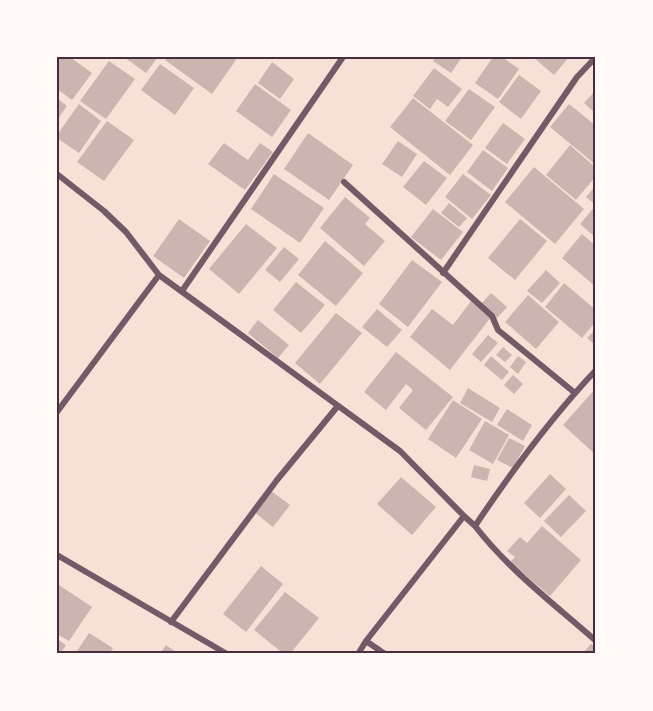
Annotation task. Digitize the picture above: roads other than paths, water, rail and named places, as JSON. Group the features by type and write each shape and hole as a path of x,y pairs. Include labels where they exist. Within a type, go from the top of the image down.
{"street":[{"path":"182,291 343,57"},
{"path":"443,273 578,77 596,57"},
{"path":"57,174 126,232 159,275 400,451 475,526 489,544 596,640"},
{"path":"344,182 492,316 498,330 574,393"},
{"path":"57,412 159,275"},
{"path":"475,526 501,487 574,393 596,370"},
{"path":"171,622 277,480 337,407"},
{"path":"358,654 464,516"},
{"path":"57,555 227,654"},
{"path":"366,641 385,654"}]}
